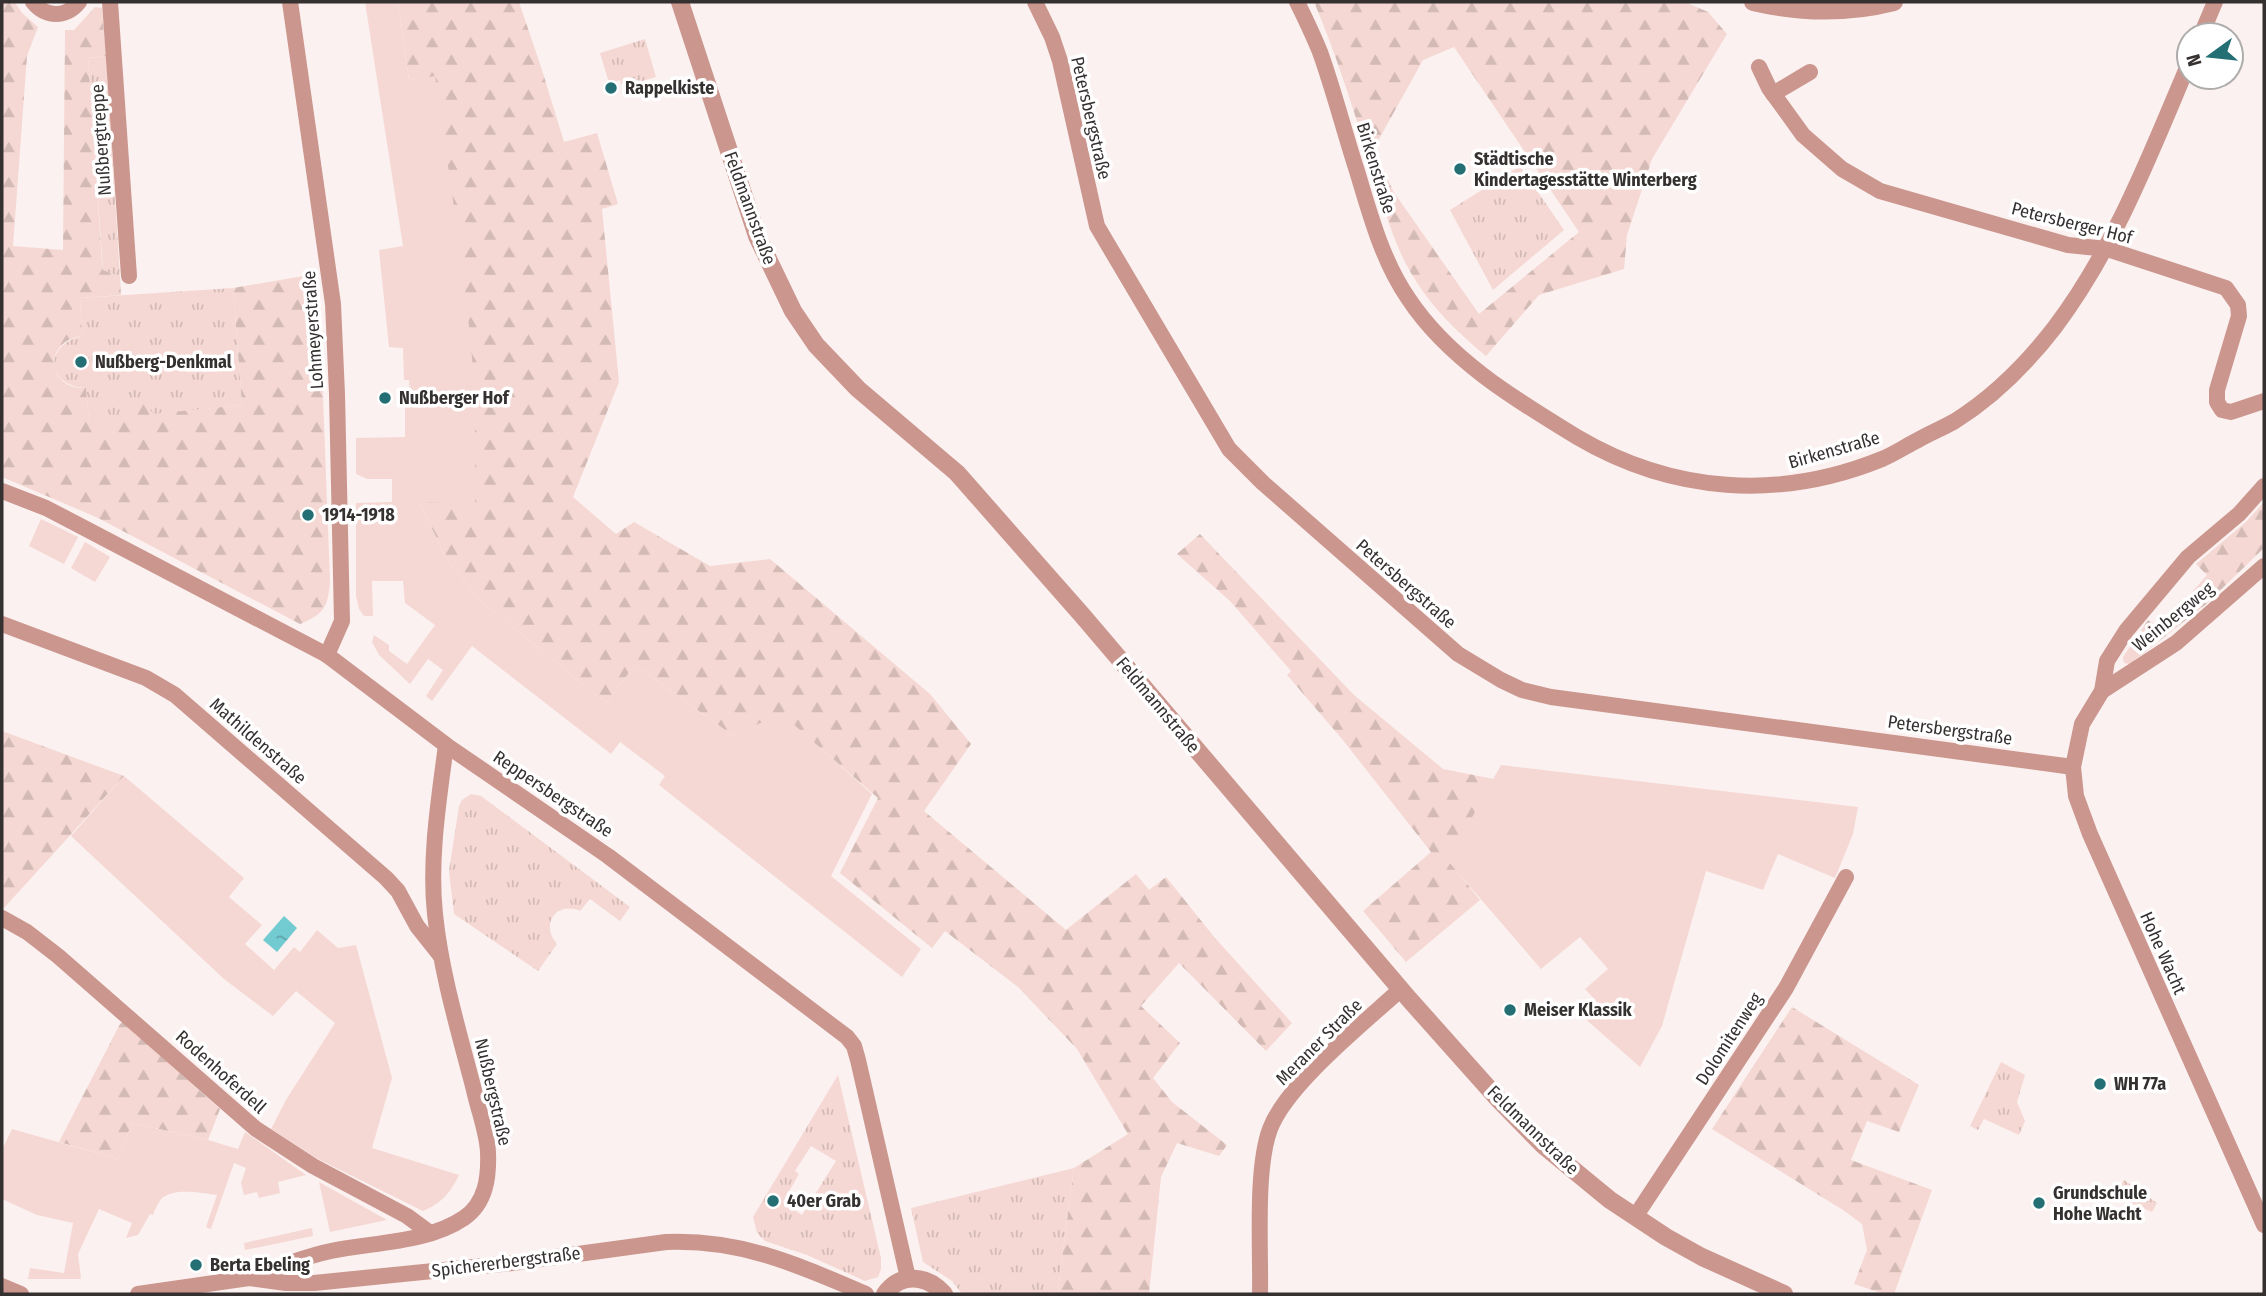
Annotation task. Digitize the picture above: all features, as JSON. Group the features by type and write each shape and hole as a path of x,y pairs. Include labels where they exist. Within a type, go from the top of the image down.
{"street":[{"path":"33,2 39,9 56,15 69,11 79,2"},
{"name":"Nußbergtreppe","path":"110,2 129,276"},
{"name":"Lohmeyerstraße","path":"289,2 333,304 342,621 327,655"},
{"name":"Feldmannstraße","path":"680,2 757,236 793,311 816,345 858,389 957,473 1082,615 1401,989 1499,1100 1543,1144 1610,1200 1635,1217 1702,1257 1784,1294"},
{"name":"Petersbergstraße","path":"1035,2 1060,61 1097,226 1228,449 1458,654 1522,690 1551,697 2073,767"},
{"name":"Birkenstraße","path":"1297,2 1319,51 1377,235 1409,300 1427,324 1474,368 1530,409 1597,448 1637,466 1688,481 1737,486 1774,486 1812,480 1884,459 1956,420 2014,374 2053,329 2107,249 2177,91"},
{"path":"1753,2 1816,10 1868,8 1894,2"},
{"path":"2207,21 2215,2"},
{"name":"Petersberger Hof","path":"1759,67 1773,94 1803,135 1842,169 1880,191 2068,245 2107,249 2226,288 2238,305 2239,316 2217,390 2217,402 2222,410 2231,412 2264,401"},
{"path":"1773,94 1810,72"},
{"path":"2102,691 2107,661 2126,631 2188,557 2239,514 2264,486"},
{"name":"Reppersbergstraße","path":"2,491 46,508 327,655 446,744 608,856 847,1038 854,1046 858,1060 908,1278"},
{"name":"Weinbergweg","path":"2102,691 2176,643 2264,566"},
{"name":"Mathildenstraße","path":"2,624 146,678 175,695 386,878 398,891 417,926 440,955"},
{"name":"Hohe Wacht","path":"2102,691 2082,724 2073,767 2076,796 2116,895 2264,1225"},
{"name":"Nußbergstraße","path":"249,1278 281,1265 329,1252 430,1233 463,1219 482,1200 486,1187 488,1150 440,955 433,889 446,744"},
{"name":"Dolomitenweg","path":"1635,1217 1786,988 1846,877"},
{"name":"Rodenhoferdell","path":"2,918 27,932 58,956 256,1129 313,1166 407,1216 430,1233"},
{"name":"Meraner Straße","path":"1260,1294 1261,1190 1270,1129 1284,1104 1306,1079 1364,1021 1401,989"},
{"name":"Spichererbergstraße","path":"138,1294 249,1278 286,1283 314,1283 691,1241 724,1244 781,1258 866,1294"},
{"path":"885,1294 891,1286 908,1278 926,1280 944,1294"},
{"path":"2,1286 21,1294"}],"green space":[{"path":"2,2 15,2 22,13 38,27 27,56 13,246 63,250 65,30 74,30 95,7 102,8 106,56 88,58 103,270 120,277 121,295 80,298 82,336 69,340 60,347 55,355 54,365 63,381 73,387 86,388 89,421 131,417 133,409 143,404 148,406 153,414 242,405 233,288 315,274 330,581 324,608 315,617 300,624 96,517 2,477"},
{"path":"365,2 398,2 409,80 435,76 465,288 475,412 475,503 419,502 447,560 482,602 606,703 635,665 732,735 782,714 872,794 831,876 921,949 902,977 659,785 665,776 620,742 611,754 472,646 432,701 426,696 443,670 428,659 410,684 379,655 372,642 374,635 389,645 389,651 407,664 435,625 405,603 403,581 372,581 373,616 364,616 356,596 356,503 392,502 392,479 367,479 356,474 356,438 405,437 405,405 410,405 409,380 404,380 403,348 389,347 379,250 403,246"},
{"path":"398,2 519,2 564,142 597,133 618,204 602,209 619,382 573,497 616,534 634,522 710,566 770,559 930,694 971,744 924,811 1066,930 1136,874 1149,890 1166,877 1215,938 1292,1023 1266,1051 1179,963 1141,1006 1180,1043 1153,1078 1172,1102 1227,1145 1219,1156 1177,1143 1161,1177 1149,1294 1059,1294 1074,1168 1128,1134 1077,1049 1018,987 945,931 932,948 840,873 878,798 782,715 732,735 635,665 606,703 482,602 447,560 419,502 435,77 409,80"},
{"path":"1314,2 1685,2 1708,12 1727,34 1652,159 1627,235 1624,269 1539,295 1486,356 1435,307 1404,261 1388,222 1338,63","holes":["1454,47 1579,232 1479,314 1393,191 1374,148 1423,60"]},
{"path":"645,39 656,77 633,84 631,81 621,84 620,80 609,83 600,53"},
{"path":"106,56 120,277 103,270 88,58"},
{"path":"1520,166 1564,230 1493,290 1450,210"},
{"name":"Nußberg-Denkmal","path":"233,288 242,405 89,422 86,388 73,386 63,380 54,365 61,348 69,341 82,336 80,298"},
{"path":"2264,502 2264,548 2205,605 2130,664 2124,663 2123,657 2148,620 2160,629 2207,575 2196,564 2246,522"},
{"path":"41,519 78,537 64,564 29,546"},
{"path":"1200,534 1354,695 1443,769 1494,779 1449,861 1480,900 1406,962 1363,911 1431,852 1342,739 1287,675 1291,671 1230,601 1177,554"},
{"path":"85,542 110,557 95,582 71,568"},
{"path":"2,731 124,776 4,908 2,907"},
{"path":"1501,765 1858,807 1853,834 1835,878 1778,854 1763,890 1706,871 1662,1026 1640,1067 1582,1016 1597,1002 1585,989 1608,969 1580,937 1541,969 1448,861"},
{"path":"124,776 244,878 229,897 262,925 245,944 274,970 294,947 300,952 317,930 338,948 356,945 392,1078 372,1148 459,1175 449,1192 435,1205 423,1211 318,1159 271,1129 286,1100 335,1023 296,991 273,1016 224,979 71,836"},
{"path":"471,794 481,796 630,907 620,921 590,899 580,911 564,909 558,912 550,922 552,936 557,944 538,971 454,914 449,871 459,806 462,800"},
{"path":"1792,1007 1919,1085 1899,1132 1867,1121 1851,1160 1932,1190 1894,1294 1884,1294 1854,1284 1867,1250 1862,1224 1712,1129"},
{"path":"123,1022 220,1109 208,1140 132,1123 118,1159 59,1142"},
{"path":"2001,1062 2025,1075 2017,1102 2025,1121 2019,1135 1984,1119 1978,1130 1970,1126"},
{"path":"838,1075 881,1258 878,1277 865,1281 807,1255 765,1241 757,1233 753,1217","holes":["811,1146 836,1161 802,1215 783,1202 799,1174 795,1171"]},
{"path":"132,1123 238,1149 245,1132 306,1175 278,1182 280,1193 259,1198 257,1192 244,1195 241,1183 246,1168 234,1163 211,1229 206,1227 217,1195 188,1192 166,1195 153,1215 150,1214 138,1235 126,1238 132,1223 99,1209 78,1254 81,1279 28,1279 30,1268 64,1273 73,1223 37,1215 2,1199 2,1150 12,1129 118,1159"},
{"path":"1074,1168 1059,1294 962,1294 952,1281 923,1262 911,1208"},
{"path":"2124,1180 2157,1203 2152,1212 2113,1196"},
{"path":"319,1182 387,1220 330,1232"},
{"path":"312,1228 313,1236 245,1250 244,1243"}],"water":[{"path":"284,916 297,928 277,952 263,940"}],"place":[{"name":"Rappelkiste","path":"611,88"},
{"name":"Städtische Kindertagesstätte Winterberg","path":"1460,169"},
{"name":"Nußberg-Denkmal","path":"81,362"},
{"name":"Nußberger Hof","path":"385,398"},
{"name":"1914-1918","path":"308,515"},
{"name":"Meiser Klassik","path":"1510,1010"},
{"name":"WH 77a","path":"2100,1084"},
{"name":"40er Grab","path":"773,1201"},
{"name":"Grundschule Hohe Wacht","path":"2039,1203"},
{"name":"Berta Ebeling","path":"196,1265"}]}
